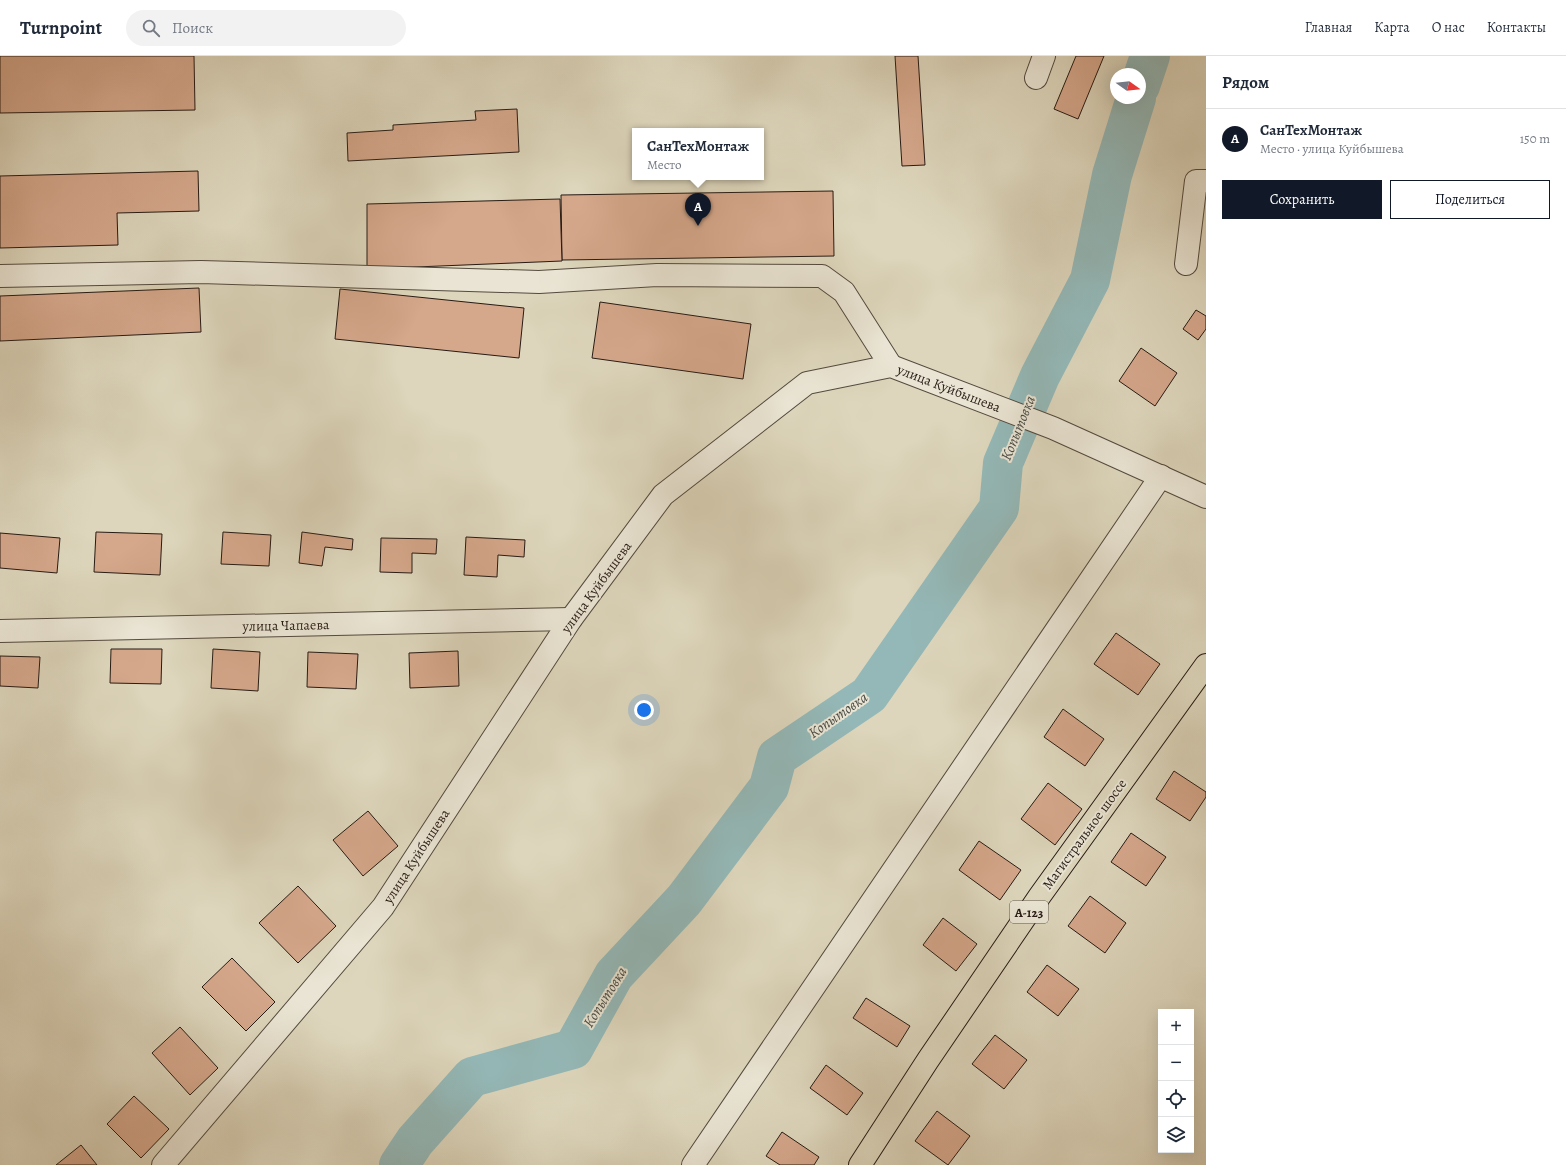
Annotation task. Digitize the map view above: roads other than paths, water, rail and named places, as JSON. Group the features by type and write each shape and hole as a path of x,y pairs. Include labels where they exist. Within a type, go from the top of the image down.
{"main road":[{"name":"Магистральное шоссе","path":"860,1165 928,1060 1038,897 1206,665"}],"street":[{"path":"1036,78 1044,56"},
{"path":"1186,264 1196,181 1206,181"},
{"path":"0,276 201,272 539,282 657,275 822,276 844,292 891,366"},
{"name":"улица Куйбышева","path":"164,1165 383,907 571,620 663,495 807,383 891,366 1053,428 1206,497"},
{"path":"700,1162 1160,476"},
{"name":"улица Чапаева","path":"0,630 571,620"}],"waterway":[{"name":"Копытовка","path":"1146,68 1150,56"},
{"name":"Копытовка","path":"399,1165 415,1141 472,1077 573,1049 614,975 684,900 769,787 777,757 869,695 999,508 1003,463 1040,376 1090,280 1112,175 1134,104"}],"place":[{"name":"СанТехМонтаж","path":"698,226"}]}
